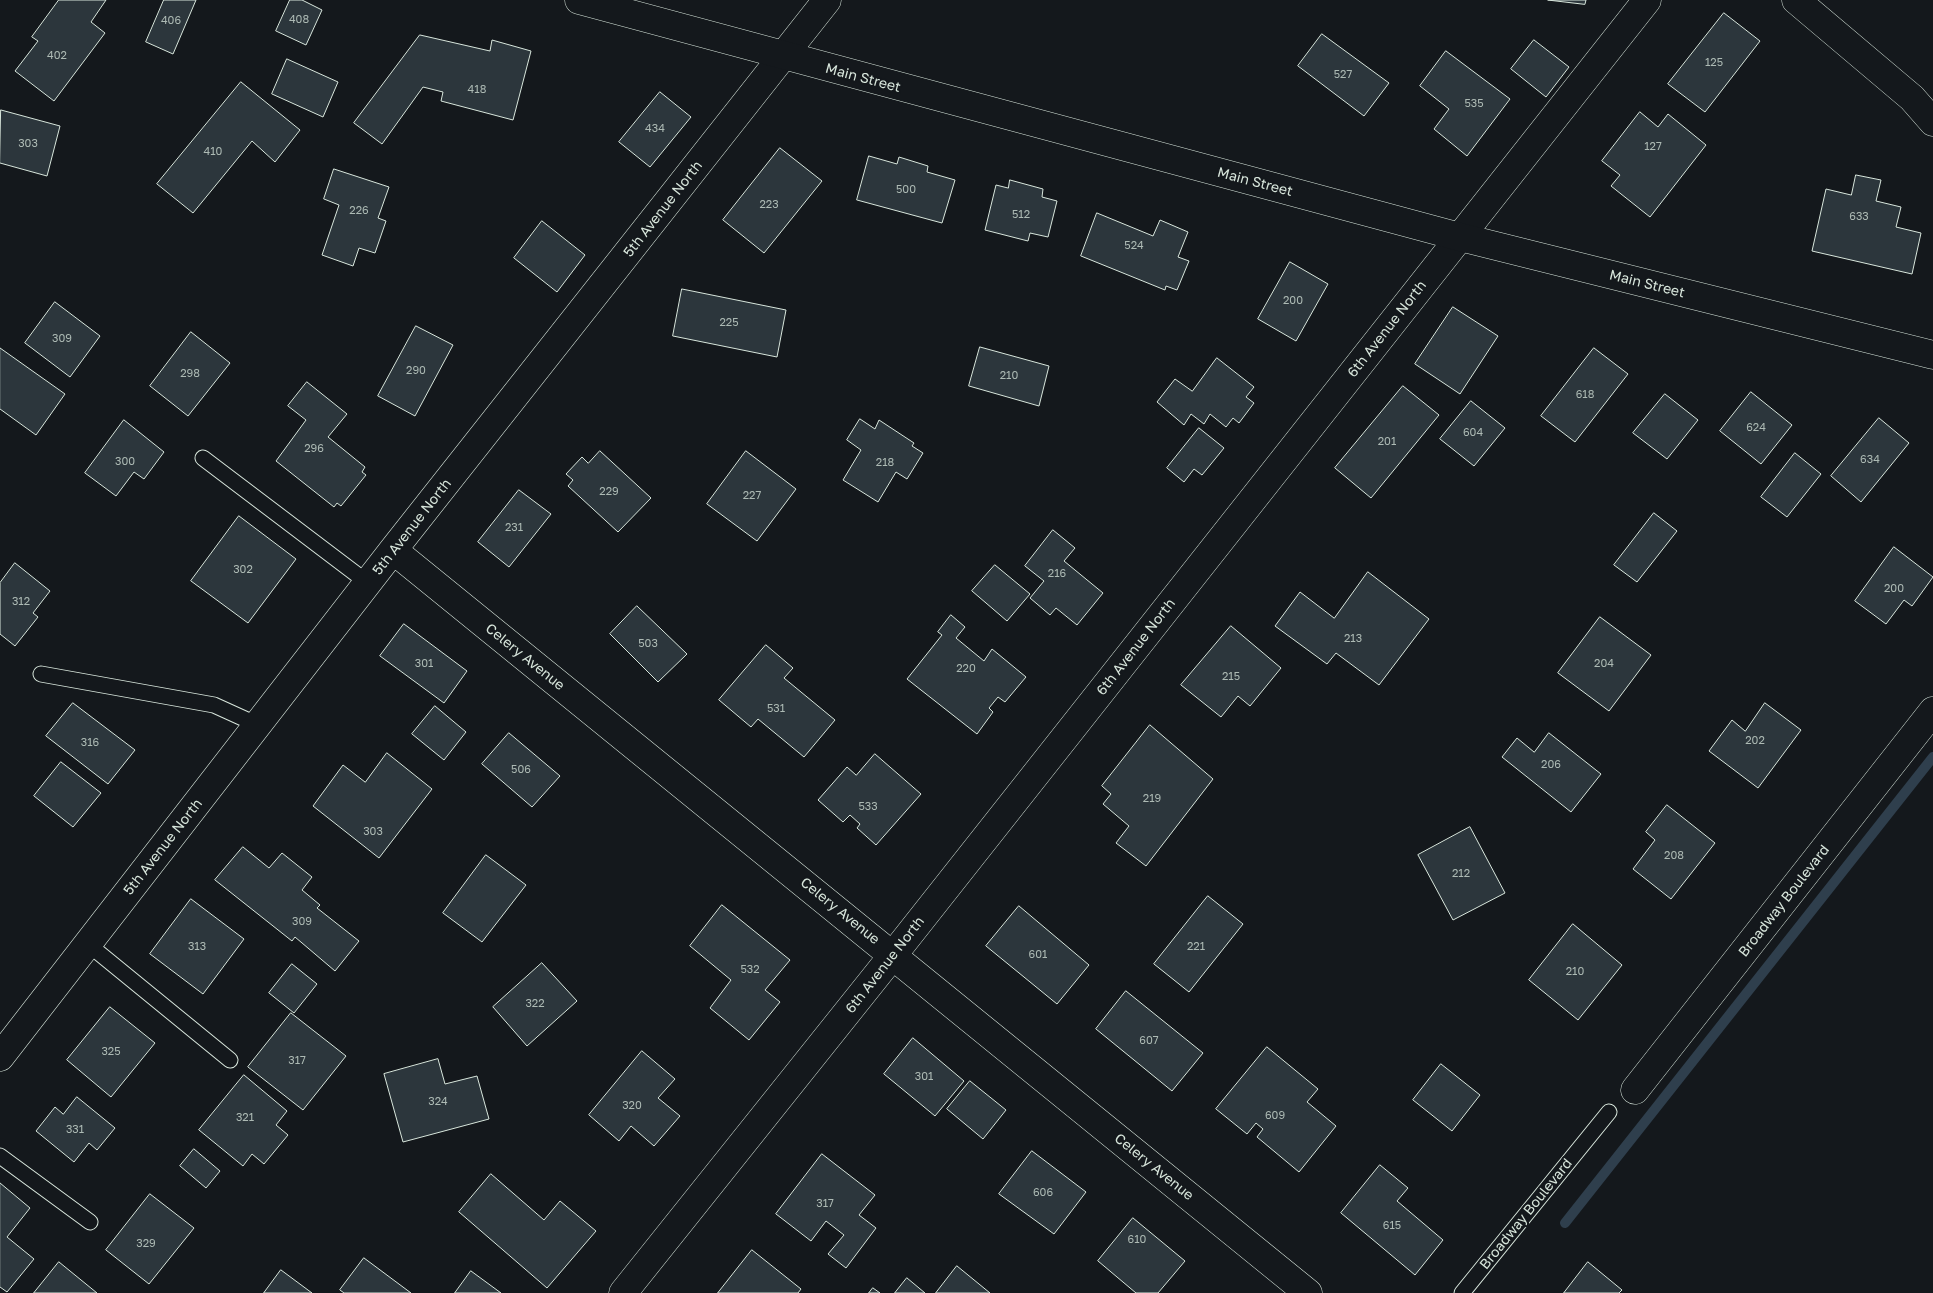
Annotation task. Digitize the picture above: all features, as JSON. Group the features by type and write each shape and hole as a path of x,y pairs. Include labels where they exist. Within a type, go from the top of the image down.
{"street":[{"name":"Main Street","path":"579,0 1460,237 1933,355"},
{"name":"5th Avenue North","path":"0,1057 393,550 827,0"},
{"name":"6th Avenue North","path":"623,1293 893,955 1647,0"},
{"path":"1796,0 1912,98 1933,122"},
{"name":"Celery Avenue","path":"393,550 1308,1293"},
{"name":"Broadway Boulevard","path":"1635,1090 1933,712"}],"lane":[{"path":"203,458 368,583"},
{"path":"41,674 214,705 258,724"},
{"path":"88,944 230,1060"},
{"name":"Broadway Boulevard","path":"1462,1293 1609,1112"},
{"path":"0,1156 90,1222"}],"building":[{"path":"59,0 106,0 91,22 105,33 54,101 15,71 38,41 32,37"},
{"path":"164,0 196,0 173,54 146,42"},
{"path":"290,0 302,0 322,10 306,45 276,31"},
{"path":"1548,0 1586,0 1585,4"},
{"path":"1724,13 1760,41 1705,112 1668,84"},
{"path":"1322,34 1389,83 1364,116 1298,66"},
{"path":"420,35 490,51 492,40 531,51 513,120 441,101 443,92 423,87 382,144 354,123"},
{"path":"1534,40 1569,67 1546,97 1511,69"},
{"path":"1446,51 1510,99 1467,156 1434,129 1449,109 1420,86"},
{"path":"287,59 338,82 323,117 272,94"},
{"path":"241,82 300,130 275,162 252,141 193,213 157,184"},
{"path":"660,92 691,117 650,167 619,142"},
{"path":"1,110 60,126 47,176 0,163"},
{"path":"1640,112 1658,127 1668,114 1706,145 1650,217 1611,186 1620,175 1602,161"},
{"path":"780,148 822,181 764,253 723,220"},
{"path":"869,156 897,164 899,157 928,166 927,172 955,180 942,223 857,200"},
{"path":"334,169 389,187 378,218 386,221 375,253 359,248 353,266 322,255 339,205 324,199"},
{"path":"1856,175 1881,180 1876,201 1901,207 1896,227 1921,233 1912,274 1812,251 1826,189 1851,195"},
{"path":"1010,180 1043,189 1042,197 1057,201 1048,237 1030,233 1028,241 985,230 996,185 1008,188"},
{"path":"1097,213 1153,236 1160,220 1188,232 1178,257 1189,261 1177,290 1166,286 1165,290 1081,256"},
{"path":"542,221 585,255 557,292 514,258"},
{"path":"1290,262 1328,284 1296,341 1258,319"},
{"path":"682,289 786,310 777,357 673,336"},
{"path":"55,302 100,336 70,377 25,343"},
{"path":"1453,307 1498,336 1460,394 1415,364"},
{"path":"416,326 453,345 415,416 378,396"},
{"path":"191,332 230,363 188,416 150,386"},
{"path":"980,347 1049,366 1039,406 969,386"},
{"path":"0,348 65,394 36,435 0,409"},
{"path":"1594,348 1628,374 1575,442 1541,416"},
{"path":"1217,358 1254,387 1246,397 1254,403 1239,423 1233,418 1226,427 1210,414 1204,424 1191,414 1184,425 1157,402 1175,379 1192,391"},
{"path":"307,382 347,414 328,437 365,467 362,472 366,475 341,506 337,503 334,507 276,461 306,420 288,406"},
{"path":"1403,386 1439,415 1371,498 1335,468"},
{"path":"1751,392 1792,425 1761,464 1720,431"},
{"path":"1665,394 1698,420 1667,459 1633,433"},
{"path":"1471,401 1505,428 1474,466 1440,439"},
{"path":"1879,418 1909,443 1861,502 1831,476"},
{"path":"860,419 875,429 879,420 914,443 912,446 923,453 907,479 896,472 878,502 843,480 861,450 847,440"},
{"path":"124,420 164,452 144,479 134,472 116,496 85,473"},
{"path":"1199,428 1224,448 1202,475 1194,469 1184,482 1167,468"},
{"path":"600,451 651,498 618,532 568,486 573,480 566,474 582,457 588,463"},
{"path":"746,451 796,489 757,541 707,504"},
{"path":"1795,453 1821,474 1787,517 1761,497"},
{"path":"519,490 551,514 509,567 478,542"},
{"path":"1654,513 1677,531 1637,582 1614,565"},
{"path":"239,516 296,559 248,623 191,581"},
{"path":"1053,530 1075,548 1064,561 1103,593 1077,625 1056,608 1050,615 1030,598 1044,581 1025,566"},
{"path":"1894,547 1933,577 1912,606 1904,600 1886,624 1855,601"},
{"path":"15,563 50,591 33,613 38,617 15,646 0,634 0,583"},
{"path":"995,565 1030,594 1007,621 972,591"},
{"path":"1368,572 1429,619 1379,685 1336,653 1327,664 1275,626 1300,592 1334,618"},
{"path":"637,606 687,654 658,682 610,634"},
{"path":"951,615 965,627 956,638 984,661 992,649 1026,677 1005,702 998,697 989,708 993,712 977,734 907,679 942,635 938,632"},
{"path":"1600,617 1651,655 1609,711 1558,673"},
{"path":"404,624 467,671 444,703 380,656"},
{"path":"1231,626 1281,668 1250,706 1238,696 1221,717 1181,685"},
{"path":"766,645 793,668 784,678 835,720 804,757 758,719 751,727 719,700"},
{"path":"73,703 135,750 108,784 46,736"},
{"path":"1765,703 1801,730 1758,788 1709,751 1732,720 1745,731"},
{"path":"435,706 466,732 444,760 412,734"},
{"path":"1150,725 1213,779 1146,866 1116,843 1129,826 1103,804 1111,794 1102,786"},
{"path":"509,733 560,776 532,807 482,764"},
{"path":"1549,733 1601,774 1571,812 1502,757 1517,738 1534,752"},
{"path":"387,753 432,789 379,858 313,806 343,765 365,782"},
{"path":"875,754 921,794 876,845 857,828 860,824 850,815 843,822 818,800 847,767 856,775"},
{"path":"61,762 101,793 73,827 34,796"},
{"path":"1667,805 1715,843 1671,899 1633,869 1655,840 1646,832"},
{"path":"1470,827 1505,893 1453,920 1418,855"},
{"path":"243,847 269,868 282,853 312,877 302,890 320,905 317,908 359,941 335,971 295,937 292,941 215,880"},
{"path":"486,855 526,885 482,942 443,913"},
{"path":"1208,896 1243,924 1189,992 1154,964"},
{"path":"191,899 244,939 203,994 150,954"},
{"path":"722,905 790,960 765,990 780,1002 749,1040 710,1008 731,980 690,946"},
{"path":"1019,906 1089,965 1057,1004 986,946"},
{"path":"1573,924 1622,965 1578,1020 1529,980"},
{"path":"542,963 577,1001 527,1046 493,1007"},
{"path":"292,964 317,984 294,1013 269,993"},
{"path":"1126,991 1203,1053 1172,1091 1096,1029"},
{"path":"110,1007 155,1043 111,1097 67,1060"},
{"path":"291,1013 346,1056 303,1110 248,1067"},
{"path":"913,1038 964,1081 935,1116 884,1074"},
{"path":"1267,1047 1318,1089 1307,1102 1336,1126 1299,1172 1257,1137 1263,1129 1256,1123 1247,1134 1216,1109"},
{"path":"642,1051 675,1079 658,1098 680,1116 654,1146 631,1126 619,1141 589,1115"},
{"path":"438,1059 445,1084 477,1076 489,1119 403,1142 384,1074"},
{"path":"1441,1064 1480,1095 1452,1131 1413,1100"},
{"path":"244,1075 287,1111 276,1125 288,1135 264,1164 252,1154 243,1166 199,1130"},
{"path":"970,1081 1006,1110 983,1139 947,1109"},
{"path":"77,1097 115,1128 97,1150 89,1143 74,1162 36,1131 55,1107 63,1114"},
{"path":"194,1149 220,1171 206,1188 180,1166"},
{"path":"1032,1151 1086,1192 1054,1234 999,1194"},
{"path":"822,1154 875,1195 859,1215 876,1228 846,1268 828,1254 844,1235 826,1221 811,1241 776,1214"},
{"path":"1380,1165 1408,1188 1397,1201 1443,1240 1415,1275 1341,1213"},
{"path":"491,1174 544,1220 560,1201 596,1231 547,1288 459,1212"},
{"path":"0,1183 30,1208 7,1237 34,1259 7,1292 0,1287"},
{"path":"150,1194 194,1228 149,1284 106,1250"},
{"path":"1133,1218 1185,1261 1158,1293 1136,1293 1098,1261"},
{"path":"752,1250 801,1289 798,1293 718,1293"},
{"path":"364,1258 411,1293 344,1293 340,1290"},
{"path":"59,1262 97,1293 34,1293"},
{"path":"1588,1262 1622,1290 1619,1293 1564,1293"},
{"path":"957,1266 990,1293 936,1293"},
{"path":"281,1270 312,1293 264,1293"},
{"path":"471,1271 501,1293 455,1293"},
{"path":"907,1278 925,1293 895,1293"},
{"path":"873,1288 880,1293 869,1293"}],"waterway":[{"path":"1565,1223 1933,757"}]}
